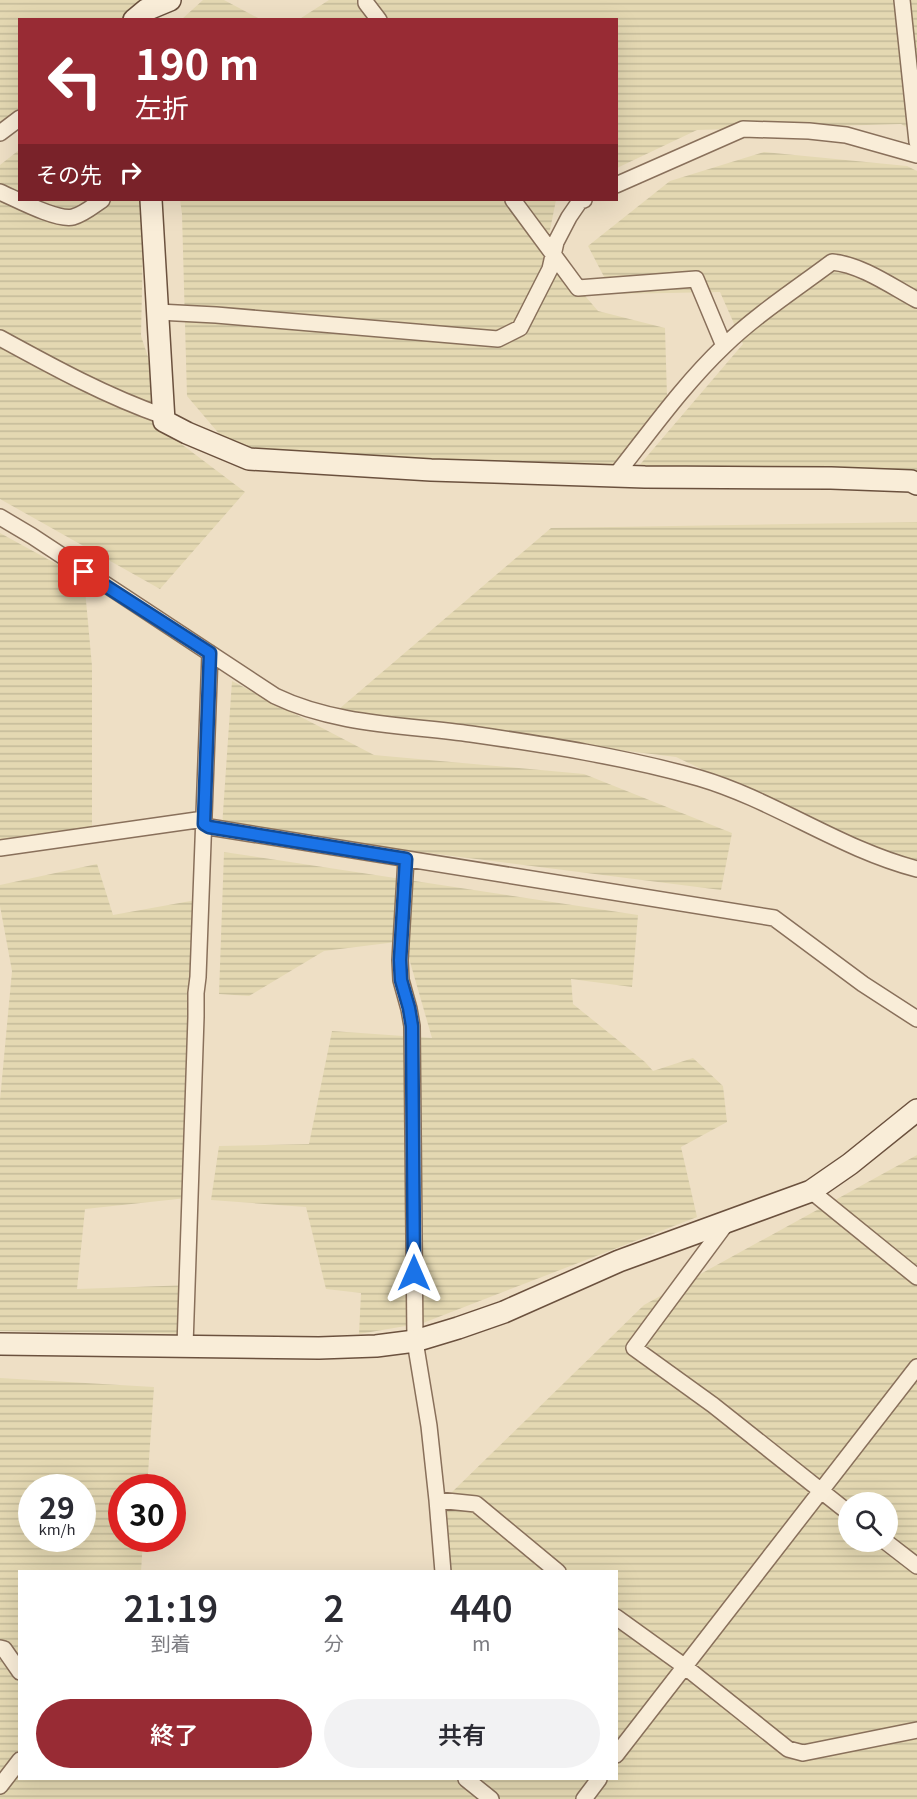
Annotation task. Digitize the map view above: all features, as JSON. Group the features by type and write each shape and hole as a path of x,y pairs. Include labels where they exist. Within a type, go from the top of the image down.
{"street":[{"path":"136,18 146,10 170,0"},
{"path":"366,0 378,18"},
{"path":"902,0 917,142"},
{"path":"0,133 18,120"},
{"path":"618,183 743,129 809,131 846,135 917,155"},
{"path":"0,192 18,200"},
{"path":"21,201 58,217 70,218 82,214 101,201"},
{"path":"151,201 164,421 249,459 431,470 615,476 831,478 911,481 917,484"},
{"path":"514,201 578,288 696,279 724,346"},
{"path":"158,312 498,339 520,328 550,269 560,233 580,201"},
{"path":"615,476 683,391 724,346 754,320 832,262 843,263 917,300"},
{"path":"0,338 74,378 163,416"},
{"path":"0,517 275,696 295,706 353,719 471,734 591,753 699,778 733,790 845,843 895,863 917,869"},
{"path":"185,1346 210,653"},
{"path":"0,848 197,820 209,827 774,918 863,984 917,1019"},
{"path":"406,859 400,960 401,980 412,1026 415,1341 429,1426 442,1570"},
{"path":"0,1344 319,1348 376,1346 415,1341 504,1312 619,1261 811,1191 850,1164 917,1110"},
{"path":"811,1191 917,1276"},
{"path":"729,1220 634,1348 712,1405 838,1505"},
{"path":"618,1752 917,1367"},
{"path":"437,1500 476,1504 556,1570"},
{"path":"898,1551 917,1566"},
{"path":"618,1618 684,1666 788,1749 803,1753 917,1730"},
{"path":"0,1648 4,1649 18,1669"},
{"path":"0,1786 18,1763"},
{"path":"467,1780 491,1799"},
{"path":"584,1799 598,1780"}],"shaded area":[{"path":"0,0 169,0 147,18 18,18 18,127 0,142"},
{"path":"203,0 224,0 258,18 183,18"},
{"path":"329,0 917,0 917,133 901,124 697,130 618,168 618,18 301,18"},
{"path":"18,151 18,201 144,201 141,336 176,440 245,492 160,589 0,499 0,165"},
{"path":"764,152 907,166 917,171 917,492 637,468 743,344 720,292 613,294 588,246 670,181"},
{"path":"180,201 556,201 546,250 598,311 665,328 667,397 616,480 238,456 187,396"},
{"path":"917,522 917,865 881,854 676,757 332,715 551,528"},
{"path":"0,533 84,579 92,666 92,838 0,849"},
{"path":"232,681 374,755 584,774 732,833 721,890 222,827"},
{"path":"224,852 638,915 632,987 571,979 573,1004 653,1071 693,1058 723,1086 727,1122 681,1147 697,1217 423,1323 359,1334 361,1293 326,1289 306,1207 211,1200 219,1146 309,1144 332,1031 432,1038 404,941 324,951 249,996 219,994"},
{"path":"97,864 113,915 196,900 187,1198 85,1209 77,1289 192,1285 191,1334 0,1331 0,1100 12,971 0,906 0,885"},
{"path":"917,1155 917,1799 0,1799 0,1378 154,1387 148,1474 108,1474 108,1552 142,1552 141,1570 18,1570 18,1780 618,1780 618,1570 436,1570 449,1495 644,1305"}],"route":[{"path":"84,572 210,653 204,824 209,827 406,859 400,960 401,980 412,1026 414,1273"}]}
